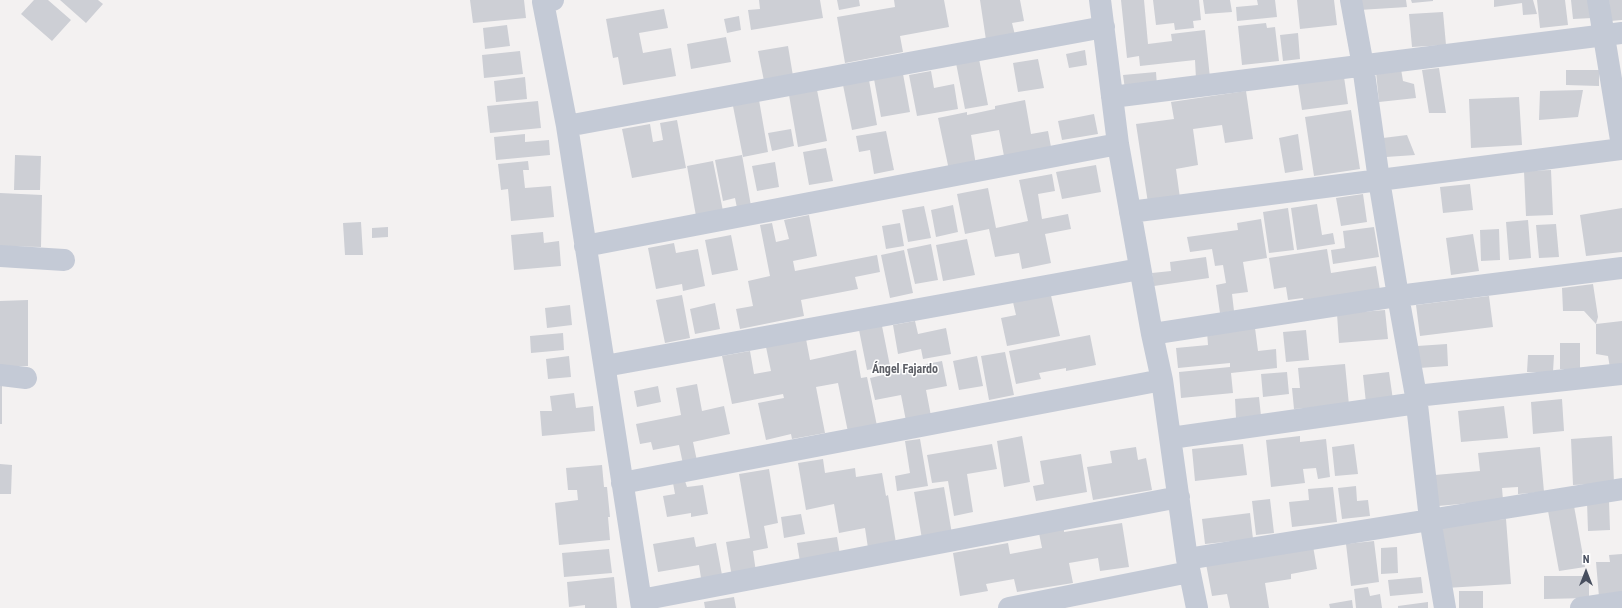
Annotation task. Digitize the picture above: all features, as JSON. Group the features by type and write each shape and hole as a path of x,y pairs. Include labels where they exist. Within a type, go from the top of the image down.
{"street":[{"path":"553,0 543,2 567,126 642,604 1179,497"},
{"path":"1100,0 1118,144 1152,334 1162,380 1188,566 1197,608"},
{"path":"1351,0 1363,66 1379,180 1416,400 1430,519 1445,608"},
{"path":"1598,0 1613,34 1622,146"},
{"path":"567,126 1104,26"},
{"path":"1112,97 1613,34"},
{"path":"585,246 1118,144"},
{"path":"1130,212 1622,149"},
{"path":"0,256 64,260"},
{"path":"1152,334 1398,296 1622,268"},
{"path":"605,366 1140,269"},
{"path":"1171,438 1416,400 1622,374"},
{"path":"0,375 26,378"},
{"path":"622,483 1162,380"},
{"path":"1008,608 1188,566 1430,519 1622,490"},
{"path":"1581,608 1622,602"}],"building":[{"path":"34,0 48,0 71,20 52,41 21,14"},
{"path":"60,0 98,0 103,4 86,23"},
{"path":"470,0 524,0 526,18 473,23"},
{"path":"759,0 820,0 823,18 751,30 748,10 760,9"},
{"path":"837,0 859,0 860,6 839,10"},
{"path":"894,0 944,0 949,27 900,36 903,52 845,63 837,17 895,7"},
{"path":"980,0 1020,0 1024,21 1012,23 1015,35 986,40"},
{"path":"1121,0 1144,0 1148,44 1172,41 1171,34 1205,30 1210,78 1196,79 1195,60 1140,66 1139,56 1127,58"},
{"path":"1153,0 1199,0 1201,20 1193,21 1194,28 1175,30 1174,23 1156,25"},
{"path":"1203,0 1230,0 1232,12 1205,14"},
{"path":"1257,0 1275,0 1277,17 1237,21 1236,7 1258,5"},
{"path":"1297,0 1334,0 1337,25 1300,29"},
{"path":"1358,0 1406,0 1407,7 1359,10"},
{"path":"1411,0 1433,0 1433,1 1412,3"},
{"path":"1494,0 1533,0 1537,14 1523,15 1522,3 1494,7"},
{"path":"1537,0 1565,0 1568,25 1540,28"},
{"path":"1571,0 1590,0 1592,18 1573,19"},
{"path":"1609,0 1622,0 1622,20 1610,21"},
{"path":"664,9 668,28 639,33 643,53 671,48 676,76 623,85 618,57 613,58 606,19"},
{"path":"1443,12 1446,45 1412,47 1409,14"},
{"path":"739,16 741,30 727,33 724,19"},
{"path":"1266,23 1267,28 1275,27 1279,61 1242,65 1238,26"},
{"path":"507,25 510,46 485,49 483,28"},
{"path":"1298,33 1300,59 1283,61 1280,35"},
{"path":"726,37 731,62 691,69 687,44"},
{"path":"788,46 793,76 764,81 758,51"},
{"path":"1085,50 1087,65 1069,68 1066,54"},
{"path":"520,51 523,74 484,78 482,55"},
{"path":"979,59 988,105 965,109 956,63"},
{"path":"1038,59 1044,88 1018,92 1013,63"},
{"path":"1439,68 1446,113 1429,113 1422,70"},
{"path":"1401,69 1403,81 1414,84 1416,98 1379,102 1376,72"},
{"path":"1566,70 1599,70 1599,86 1566,85"},
{"path":"931,71 934,88 954,84 958,109 917,116 909,75"},
{"path":"1156,72 1157,86 1125,89 1123,75"},
{"path":"903,74 910,112 881,117 874,79"},
{"path":"525,77 527,99 496,102 494,81"},
{"path":"1344,77 1348,104 1302,110 1298,84"},
{"path":"869,80 877,125 852,130 843,85"},
{"path":"817,90 827,141 798,147 789,95"},
{"path":"1583,90 1578,117 1539,120 1540,91"},
{"path":"1246,91 1253,139 1225,143 1222,125 1193,129 1198,165 1176,169 1180,198 1148,203 1136,124 1174,119 1171,102"},
{"path":"1519,97 1522,145 1471,148 1469,99"},
{"path":"759,100 768,152 743,157 733,106"},
{"path":"1025,100 1031,134 1048,131 1051,147 1004,156 999,130 971,135 976,165 949,170 938,118 967,112 967,115 995,109 995,106"},
{"path":"538,101 541,128 490,133 487,106"},
{"path":"1351,110 1360,169 1314,176 1305,117"},
{"path":"1094,114 1098,134 1062,140 1058,121"},
{"path":"677,120 686,168 632,178 622,129 650,124 653,142 663,140 660,123"},
{"path":"791,129 794,146 772,151 768,133"},
{"path":"886,131 894,170 874,174 870,150 859,152 856,136"},
{"path":"525,134 525,142 549,140 550,155 496,160 494,137"},
{"path":"1298,134 1303,170 1285,173 1279,138"},
{"path":"1407,135 1415,155 1386,157 1383,138"},
{"path":"826,148 833,181 809,185 803,152"},
{"path":"15,155 41,156 40,190 14,190"},
{"path":"742,155 751,206 737,208 735,198 723,201 715,160"},
{"path":"528,161 529,170 523,170 525,188 551,186 554,217 511,221 508,189 501,190 498,164"},
{"path":"713,161 723,211 696,216 687,166"},
{"path":"775,162 779,187 757,191 752,166"},
{"path":"1096,165 1101,192 1062,199 1056,172"},
{"path":"1551,170 1553,215 1526,216 1524,171"},
{"path":"1052,174 1055,191 1038,194 1042,219 1068,214 1071,229 1045,234 1051,263 1022,269 1019,253 995,257 989,229 965,234 957,194 988,188 996,228 1028,221 1019,180"},
{"path":"1470,184 1473,210 1443,213 1440,187"},
{"path":"0,193 42,195 41,247 0,246"},
{"path":"1363,194 1367,222 1341,226 1336,198"},
{"path":"1317,204 1322,235 1333,233 1335,244 1297,250 1291,208"},
{"path":"953,205 958,232 936,237 931,210"},
{"path":"924,206 931,238 908,242 902,210"},
{"path":"1288,208 1294,250 1269,253 1263,212"},
{"path":"1622,208 1622,252 1586,256 1580,215"},
{"path":"809,215 817,256 793,261 795,271 877,255 880,272 855,277 858,289 801,300 804,316 740,329 736,309 753,306 748,281 770,276 760,225 772,223 776,242 789,239 784,220"},
{"path":"1261,219 1267,258 1243,262 1248,292 1232,294 1234,311 1220,313 1216,285 1226,283 1223,265 1215,266 1212,249 1190,252 1187,237 1238,230 1237,223"},
{"path":"1528,220 1531,258 1509,260 1506,222"},
{"path":"361,222 363,255 345,255 343,223"},
{"path":"900,223 904,246 886,249 882,226"},
{"path":"1556,224 1559,257 1539,258 1536,225"},
{"path":"388,227 388,237 372,238 372,228"},
{"path":"1374,227 1379,257 1333,264 1331,250 1345,248 1343,231"},
{"path":"1499,229 1500,260 1481,261 1480,230"},
{"path":"543,232 544,243 559,241 561,266 514,270 511,235"},
{"path":"1473,234 1479,271 1451,275 1446,238"},
{"path":"731,235 738,270 712,275 705,240"},
{"path":"967,239 975,275 943,281 936,245"},
{"path":"674,243 676,253 698,249 705,286 683,291 682,284 656,289 648,248"},
{"path":"931,244 938,280 915,284 907,249"},
{"path":"1327,249 1331,273 1376,266 1380,290 1304,302 1303,298 1288,300 1286,287 1274,289 1269,258"},
{"path":"904,250 913,293 890,298 881,255"},
{"path":"1206,257 1209,278 1154,286 1152,273 1171,271 1170,262"},
{"path":"1593,284 1598,317 1596,324 1584,311 1563,311 1562,288"},
{"path":"1050,291 1060,336 1007,346 1001,318 1016,315 1012,298"},
{"path":"682,295 690,338 665,343 656,300"},
{"path":"1489,296 1493,327 1420,336 1416,305"},
{"path":"28,300 28,366 0,366 0,301"},
{"path":"715,303 720,329 695,334 690,309"},
{"path":"570,305 572,325 547,328 545,308"},
{"path":"1385,310 1388,339 1339,343 1337,314"},
{"path":"915,321 918,334 946,328 951,354 923,359 921,349 898,354 893,325"},
{"path":"1622,321 1622,367 1610,368 1608,356 1596,354 1596,324"},
{"path":"882,326 890,366 867,370 859,330"},
{"path":"1255,328 1258,351 1276,349 1277,368 1231,373 1233,393 1181,398 1179,372 1230,367 1230,363 1178,368 1176,348 1208,345 1207,332"},
{"path":"1306,330 1309,360 1286,362 1283,332"},
{"path":"563,333 564,350 531,353 530,336"},
{"path":"1090,335 1096,365 1066,371 1066,368 1039,373 1041,379 1016,384 1009,351"},
{"path":"806,339 810,360 856,350 861,378 867,377 877,426 848,432 838,383 816,387 825,433 792,439 791,434 766,440 758,403 784,398 783,394 732,404 722,356 750,351 754,374 771,371 766,347"},
{"path":"1560,343 1580,343 1580,369 1560,369"},
{"path":"1447,344 1448,366 1419,368 1417,346"},
{"path":"1005,352 1014,395 989,400 981,356"},
{"path":"1528,355 1554,355 1553,372 1527,372"},
{"path":"569,356 571,377 548,379 546,359"},
{"path":"977,356 983,386 959,390 953,361"},
{"path":"942,361 947,386 926,390 931,416 906,421 901,395 875,400 870,378 896,372 896,370"},
{"path":"1345,364 1349,405 1294,409 1292,388 1300,388 1298,368"},
{"path":"1287,372 1289,394 1263,397 1261,374"},
{"path":"1389,372 1393,400 1366,403 1363,375"},
{"path":"0,384 2,384 2,424 0,424"},
{"path":"697,384 702,411 724,406 730,434 693,442 697,461 683,464 679,445 653,450 651,442 640,444 636,424 681,415 676,388"},
{"path":"658,386 661,402 637,407 634,391"},
{"path":"574,393 576,408 593,406 595,431 542,436 540,411 552,411 550,396"},
{"path":"1259,397 1261,416 1236,418 1235,399"},
{"path":"1562,399 1564,431 1533,434 1531,402"},
{"path":"1504,406 1508,438 1461,442 1458,411"},
{"path":"1022,436 1030,482 1004,487 997,441"},
{"path":"1300,436 1300,442 1326,439 1330,477 1318,479 1316,468 1303,469 1305,483 1271,487 1266,440"},
{"path":"1612,436 1614,483 1573,485 1571,439"},
{"path":"920,439 928,486 897,491 895,476 910,473 905,441"},
{"path":"992,444 997,469 967,474 973,512 954,516 948,481 932,483 927,455"},
{"path":"1243,444 1247,475 1195,481 1192,449"},
{"path":"1354,444 1358,474 1335,476 1332,447"},
{"path":"1136,447 1138,460 1146,458 1152,490 1093,500 1087,467 1112,463 1110,451"},
{"path":"1540,447 1544,492 1518,494 1518,487 1502,488 1503,500 1438,506 1435,475 1480,471 1478,453"},
{"path":"1081,454 1087,492 1036,501 1033,486 1044,484 1040,461"},
{"path":"823,459 825,473 855,468 856,477 882,473 886,496 888,495 896,543 868,548 865,528 839,533 834,504 806,510 798,463"},
{"path":"0,464 12,465 11,494 0,494"},
{"path":"602,465 604,487 607,487 610,517 608,517 610,540 559,545 555,503 578,500 577,490 568,490 566,468"},
{"path":"769,469 778,523 764,526 768,548 753,551 756,572 732,577 726,542 750,538 739,474"},
{"path":"685,481 687,487 703,485 708,514 691,517 691,513 667,517 663,496 675,494 673,483"},
{"path":"1356,486 1357,501 1368,500 1370,516 1342,519 1338,488"},
{"path":"944,487 952,534 922,539 914,492"},
{"path":"1333,487 1337,522 1292,527 1289,502 1309,500 1308,489"},
{"path":"1270,499 1274,533 1256,535 1252,501"},
{"path":"1609,501 1610,530 1588,531 1587,502"},
{"path":"1574,506 1585,567 1559,571 1548,511"},
{"path":"1250,513 1253,539 1205,544 1202,519"},
{"path":"801,514 805,534 784,538 781,517"},
{"path":"1506,519 1511,584 1446,588 1442,523"},
{"path":"1122,523 1129,567 1100,571 1098,558 1069,563 1073,583 1017,592 1014,579 986,584 988,591 960,596 953,553 1008,543 1010,554 1042,548 1039,533 1064,529 1064,532"},
{"path":"694,537 696,547 716,543 722,575 701,578 699,565 658,572 653,544"},
{"path":"837,537 840,555 800,562 797,543"},
{"path":"1374,541 1379,582 1351,586 1346,544"},
{"path":"1313,546 1317,569 1291,574 1291,579 1265,583 1269,608 1230,608 1227,594 1212,596 1206,564"},
{"path":"1397,547 1398,573 1381,574 1381,548"},
{"path":"609,549 612,573 564,577 562,553"},
{"path":"1622,554 1622,596 1599,597 1596,562 1610,562 1609,555"},
{"path":"1544,576 1589,576 1589,598 1544,599"},
{"path":"614,577 617,608 585,608 585,605 569,607 567,582"},
{"path":"1421,577 1423,593 1390,596 1388,580"},
{"path":"1368,587 1370,596 1380,594 1382,608 1356,608 1354,589"},
{"path":"1459,591 1483,591 1483,608 1459,608"},
{"path":"734,597 736,608 705,608 704,602"},
{"path":"1352,600 1353,608 1330,608 1329,604"},
{"path":"1428,602 1428,608 1398,608 1398,606"}],"district":[{"name":"Ángel Fajardo","path":"905,370"}]}
